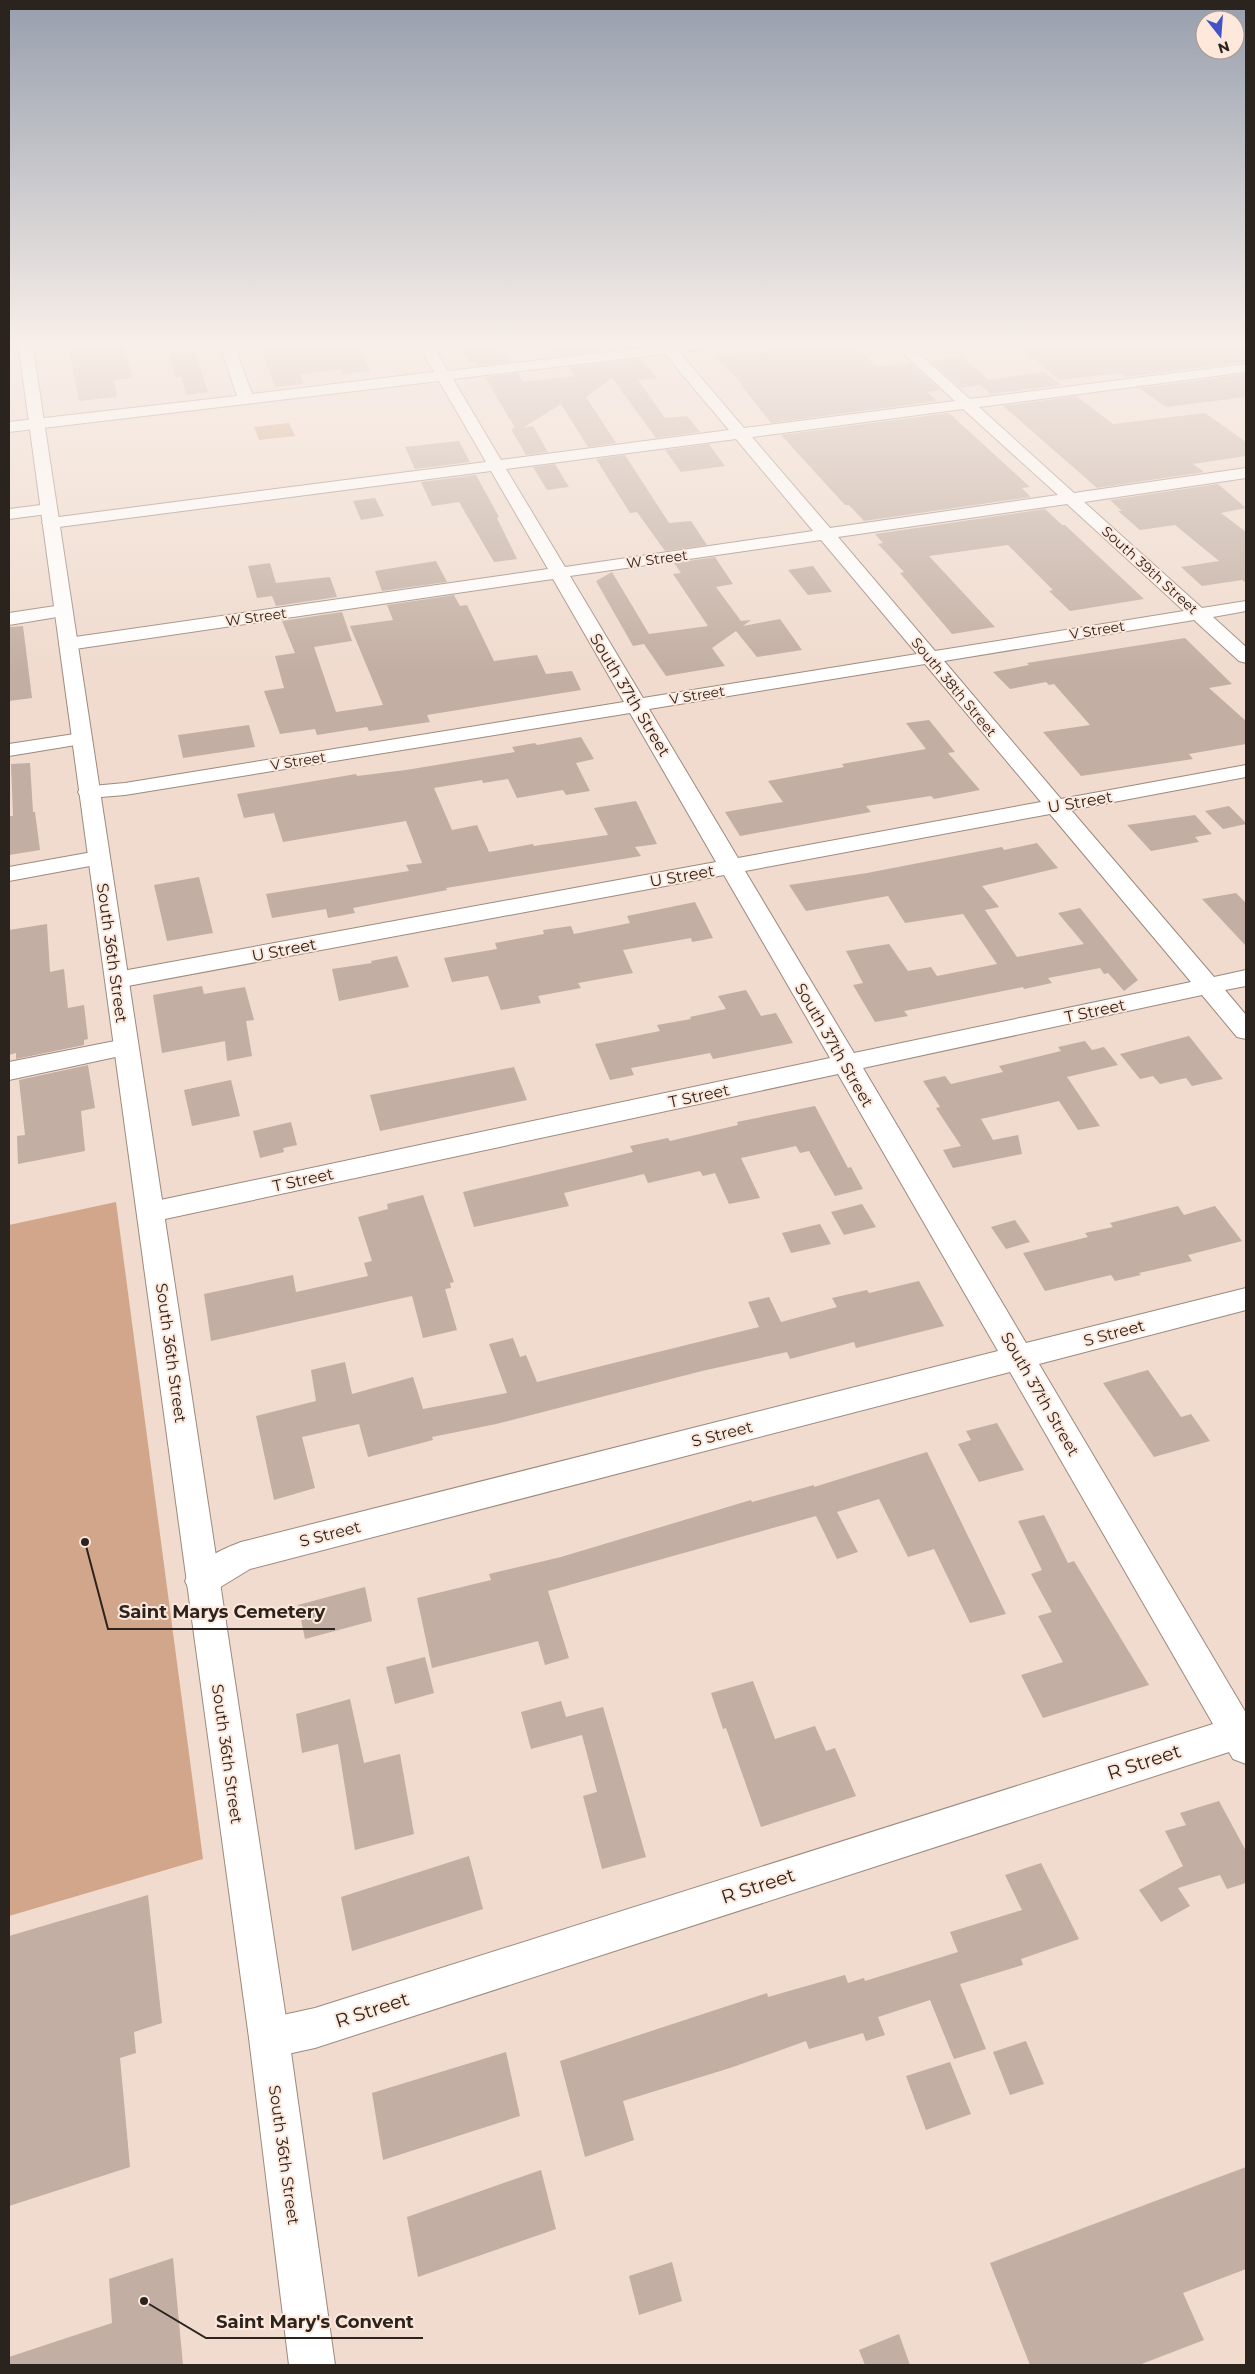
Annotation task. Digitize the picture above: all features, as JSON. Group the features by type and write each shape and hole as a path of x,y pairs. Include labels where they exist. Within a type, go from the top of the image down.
{"street":[{"name":"South 36th Street","path":"31,453 50,516 62,611 117,980 125,1047 151,1212 202,1580 269,2038 312,2365"},
{"name":"South 37th Street","path":"488,453 635,705 684,784 845,1064 1243,1736"},
{"path":"9,514 50,516 496,466 597,453"},
{"name":"South 38th Street","path":"756,453 1246,1031"},
{"name":"South 39th Street","path":"1020,453 1246,657"},
{"name":"W Street","path":"68,644 1246,473"},
{"name":"V Street","path":"89,792 125,789 1246,606"},
{"path":"9,619 62,611"},
{"path":"9,750 81,739"},
{"name":"U Street","path":"117,980 1246,771"},
{"path":"9,874 98,858"},
{"name":"T Street","path":"151,1212 1246,978"},
{"path":"9,1071 125,1047"},
{"name":"S Street","path":"202,1580 241,1557 1246,1299"},
{"name":"R Street","path":"269,2038 315,2028 1243,1736"}],"shaded area":[{"path":"116,1202 203,1859 9,1916 9,1225"}],"building":[{"path":"408,453 465,453 470,462 415,469"},
{"path":"525,453 542,453 526,455"},
{"path":"667,453 715,453 725,466 681,472"},
{"path":"797,453 993,453 1030,487 1022,488 1031,497 864,521 849,505 845,505"},
{"path":"1057,453 1246,453 1246,456 1193,464 1204,472 1097,488"},
{"path":"625,455 669,523 691,521 707,545 665,551 637,512 630,513 596,459"},
{"path":"555,464 569,487 547,490 533,467"},
{"path":"476,475 499,517 497,518 517,559 494,562 459,502 432,506 421,482"},
{"path":"1218,484 1246,508 1221,513 1246,532 1246,583 1242,580 1202,586 1181,567 1219,561 1175,525 1140,530 1118,511 1122,511 1110,500"},
{"path":"375,498 384,516 361,520 353,501"},
{"path":"1045,509 1062,525 1065,525 1144,599 1070,611 1049,591 1053,590 1008,545 929,556 995,627 952,634 900,573 904,572 878,544 883,543 875,534"},
{"path":"715,557 733,584 716,587 741,621 751,620 743,626 780,619 802,650 757,657 736,631 712,648 725,666 666,676 644,644 633,646 596,581 612,572 649,634 708,626 673,574 681,573 674,563"},
{"path":"436,561 447,582 382,591 375,571"},
{"path":"270,563 276,583 330,577 337,597 276,606 272,596 257,598 248,566"},
{"path":"813,566 832,592 808,595 788,570"},
{"path":"454,595 460,606 467,605 494,661 537,655 546,674 572,671 581,690 427,715 430,722 369,731 367,727 317,735 315,729 280,734 264,691 284,688 275,656 295,653 282,621 342,612 352,641 314,647 336,712 383,705 350,626 393,620 387,605"},
{"path":"23,626 32,698 9,701 9,627"},
{"path":"1185,638 1232,684 1209,688 1246,721 1246,744 1189,754 1193,759 1081,776 1043,732 1090,725 1054,684 1049,685 1046,682 1010,689 993,672 1029,665 1027,663"},
{"path":"929,720 955,752 948,753 980,790 934,799 931,796 866,806 871,812 740,836 725,812 783,802 768,781 844,767 842,764 926,749 906,723"},
{"path":"249,725 255,747 183,758 178,735"},
{"path":"581,737 594,759 576,763 590,791 566,795 563,790 517,798 508,779 483,783 482,780 434,788 452,830 477,825 489,852 533,844 534,846 608,835 594,808 636,801 657,844 635,847 641,856 446,888 447,890 353,908 355,913 328,918 326,909 272,918 266,894 409,871 406,865 422,863 406,821 283,842 274,813 244,818 237,794 356,774 357,776 406,770 515,752 512,747 535,743 537,745"},
{"path":"30,763 33,812 35,812 40,850 9,855 9,816 13,816 11,764"},
{"path":"1229,806 1246,824 1223,829 1205,811"},
{"path":"1195,815 1212,834 1195,837 1199,842 1151,851 1127,825"},
{"path":"1037,843 1058,868 982,886 999,907 985,910 1017,957 1084,944 1058,913 1080,908 1138,980 1124,991 1108,973 1104,974 1100,968 1048,978 1052,983 904,1011 908,1016 875,1022 853,985 863,983 846,951 889,944 908,971 931,967 937,976 997,964 963,914 905,923 888,896 806,911 789,885 867,873 1002,847 1004,850"},
{"path":"199,877 213,933 167,941 154,885"},
{"path":"1236,893 1246,903 1246,946 1202,899"},
{"path":"695,902 713,938 692,942 691,938 623,950 633,973 578,983 581,988 538,996 541,1003 501,1010 488,976 452,982 444,958 497,949 495,943 544,934 543,930 571,926 574,934 630,923 627,916"},
{"path":"47,924 50,972 64,969 68,1008 84,1005 88,1039 84,1040 84,1045 16,1059 16,1053 9,1055 9,930"},
{"path":"397,956 409,987 339,1001 332,969 372,963 371,961"},
{"path":"202,986 204,994 245,987 254,1020 246,1021 252,1056 227,1061 225,1041 162,1053 153,995"},
{"path":"746,990 761,1016 776,1013 793,1043 713,1059 710,1053 631,1068 634,1075 610,1080 595,1044 660,1031 657,1025 691,1019 690,1017 726,1009 718,996"},
{"path":"1189,1036 1223,1079 1192,1086 1186,1078 1160,1084 1153,1076 1140,1079 1120,1054"},
{"path":"1085,1041 1092,1050 1104,1047 1118,1065 1067,1077 1100,1126 1078,1130 1059,1101 981,1119 993,1140 1018,1135 1022,1154 953,1168 943,1150 961,1146 936,1108 940,1107 923,1081 945,1076 951,1084 1003,1072 999,1066 1061,1051 1058,1047"},
{"path":"88,1065 95,1108 81,1111 85,1151 18,1164 17,1136 25,1135 19,1080"},
{"path":"514,1067 527,1100 380,1131 370,1095"},
{"path":"231,1080 240,1116 192,1126 184,1090"},
{"path":"815,1106 848,1168 851,1167 863,1189 835,1196 809,1151 800,1153 796,1146 741,1158 760,1198 729,1204 715,1173 703,1176 700,1171 648,1183 644,1174 564,1193 569,1206 474,1227 463,1192 633,1152 630,1146 668,1138 670,1141 738,1125 737,1122"},
{"path":"291,1122 297,1145 283,1148 284,1152 260,1158 253,1131"},
{"path":"423,1195 454,1282 450,1283 451,1288 445,1289 457,1330 423,1338 412,1296 211,1341 204,1294 293,1275 296,1292 368,1276 364,1263 372,1261 358,1217 388,1209 387,1204"},
{"path":"862,1204 876,1227 844,1235 831,1212"},
{"path":"1178,1206 1184,1215 1215,1206 1242,1241 1188,1255 1192,1261 1139,1273 1141,1275 1115,1281 1111,1275 1045,1291 1023,1253 1088,1237 1085,1233 1113,1227 1110,1223"},
{"path":"1015,1220 1030,1242 1006,1249 991,1227"},
{"path":"820,1224 831,1244 791,1253 782,1233"},
{"path":"919,1281 944,1326 856,1348 854,1342 790,1359 787,1352 702,1371 496,1424 432,1437 433,1440 368,1457 359,1424 302,1437 315,1488 274,1500 256,1416 316,1401 311,1370 345,1362 352,1394 413,1377 423,1409 507,1393 489,1344 513,1338 520,1357 526,1355 537,1382 759,1327 748,1302 769,1297 781,1322 837,1307 832,1298 867,1290 869,1293"},
{"path":"1148,1370 1181,1417 1191,1414 1210,1441 1154,1457 1103,1383"},
{"path":"997,1423 1024,1470 979,1482 958,1444 971,1440 966,1431"},
{"path":"927,1452 1006,1614 970,1623 934,1549 908,1557 879,1499 837,1512 858,1552 837,1559 816,1516 548,1591 569,1658 545,1665 538,1641 432,1668 417,1598 491,1580 489,1574 561,1557 751,1500 752,1502 814,1485 814,1487"},
{"path":"1044,1515 1068,1563 1074,1561 1149,1685 1043,1718 1021,1675 1063,1662 1038,1616 1052,1612 1031,1574 1042,1570 1018,1521"},
{"path":"365,1587 372,1621 305,1639 298,1605"},
{"path":"425,1657 434,1693 395,1704 386,1667"},
{"path":"753,1681 775,1739 815,1726 826,1751 835,1748 856,1796 761,1827 726,1728 723,1729 711,1693"},
{"path":"350,1699 364,1763 400,1754 414,1834 355,1850 338,1744 302,1753 296,1714"},
{"path":"561,1701 566,1717 603,1707 646,1857 602,1869 583,1796 597,1792 582,1735 531,1749 521,1712"},
{"path":"1219,1801 1246,1851 1246,1883 1227,1889 1220,1875 1178,1888 1190,1906 1161,1922 1139,1890 1183,1866 1165,1831 1186,1825 1180,1813"},
{"path":"469,1856 483,1909 352,1951 341,1897"},
{"path":"1041,1863 1079,1939 1021,1959 1023,1965 960,1984 986,2049 954,2059 930,2000 878,2017 885,2035 866,2041 863,2033 809,2049 806,2041 730,2068 623,2101 634,2140 585,2157 560,2061 767,1993 768,1997 845,1975 848,1983 864,1978 865,1981 958,1952 950,1932 1022,1910 1005,1875"},
{"path":"148,1895 162,2023 134,2032 136,2053 120,2058 130,2167 9,2206 9,1936"},
{"path":"1026,2041 1044,2084 1010,2095 993,2052"},
{"path":"506,2052 520,2116 383,2160 372,2093"},
{"path":"950,2062 971,2114 926,2130 906,2076"},
{"path":"1246,2167 1246,2269 1183,2293 1204,2340 1139,2365 1030,2365 990,2263"},
{"path":"541,2170 556,2229 418,2277 407,2217"},
{"path":"173,2258 183,2365 9,2365 9,2357 112,2323 109,2279"},
{"path":"672,2262 682,2301 639,2315 629,2276"},
{"path":"899,2334 910,2365 865,2365 859,2350"}],"place":[{"name":"Saint Marys Cemetery","path":"85,1542"},
{"name":"Saint Mary's Convent","path":"144,2301"}]}
